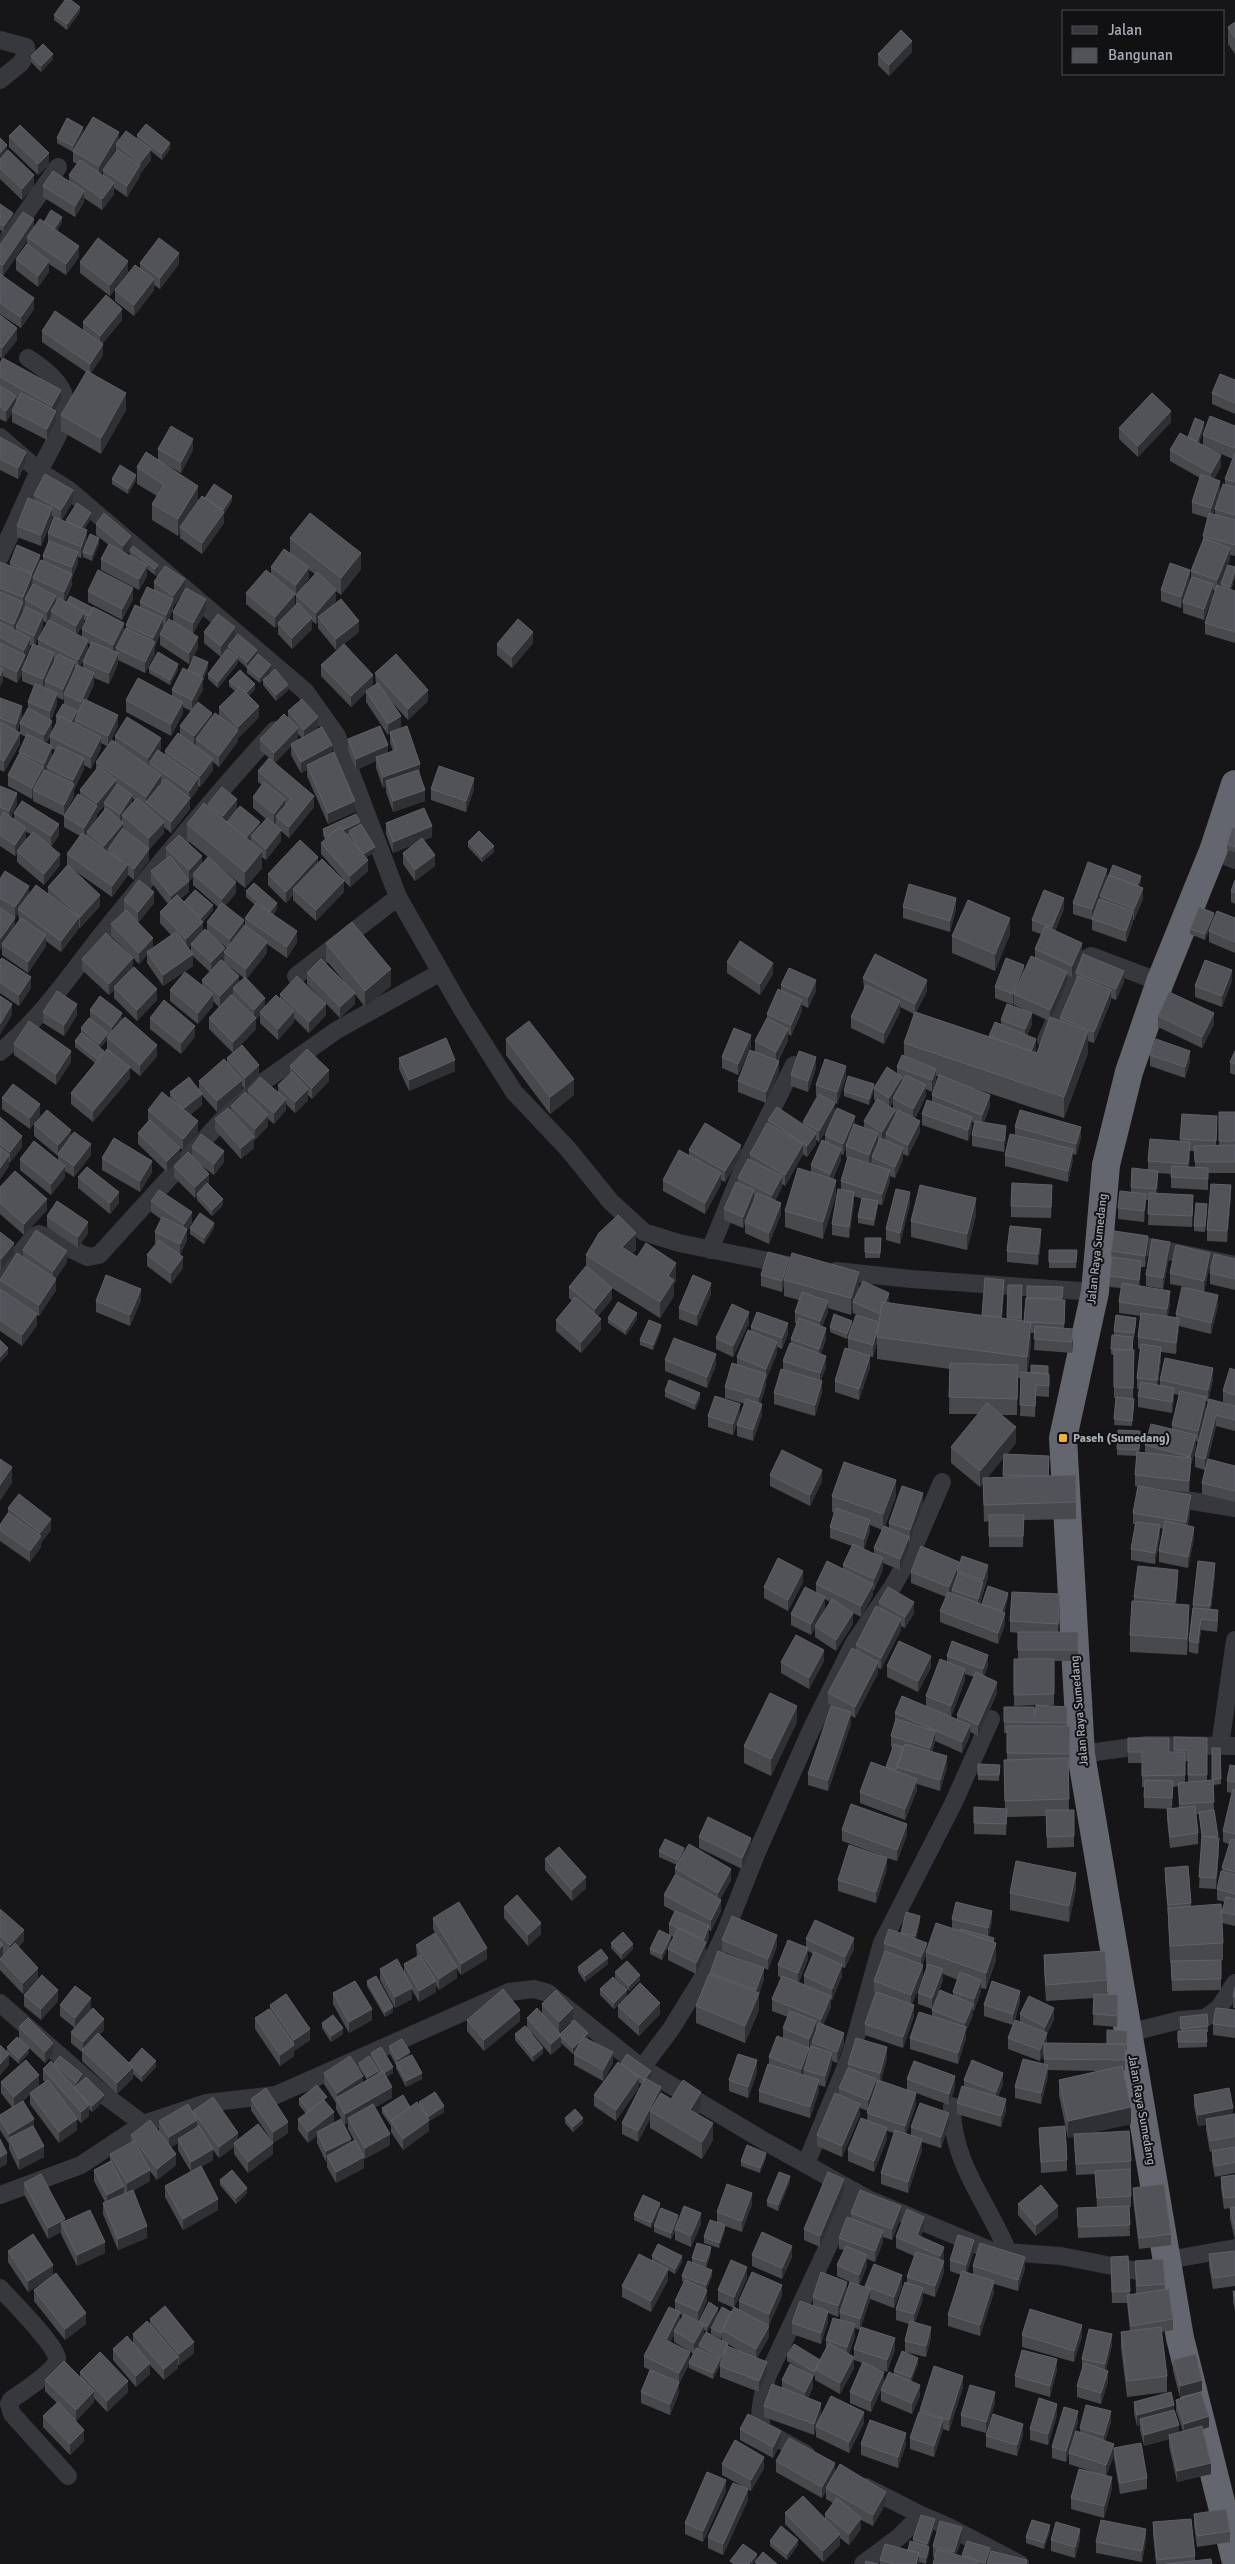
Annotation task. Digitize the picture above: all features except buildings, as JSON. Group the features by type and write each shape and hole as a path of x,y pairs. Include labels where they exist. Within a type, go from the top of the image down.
{"highway":[{"name":"Jalan Raya Sumedang","path":"1235,784 1224,855 1160,982 1130,1072 1106,1165 1098,1236 1095,1292 1063,1438 1081,1754 1180,2338 1235,2558"}],"street":[{"path":"0,40 26,48 27,52 21,63 0,80"},
{"path":"0,250 58,168"},
{"path":"0,557 66,415 64,391 53,375 28,358"},
{"path":"0,437 39,471 68,490 308,695 337,736 398,897 463,1012 514,1092 568,1149 611,1202 644,1232 679,1244 773,1264 803,1267"},
{"path":"0,1052 48,1006 109,925 217,795 308,695"},
{"path":"296,976 398,897"},
{"path":"1039,1055 1082,961 1086,957 1091,956 1160,982"},
{"path":"0,1279 34,1236 39,1234 88,1258 99,1255 223,1119 263,1082 337,1030 441,972"},
{"path":"710,1250 746,1161 794,1065"},
{"path":"1098,1236 1235,1265"},
{"path":"823,1269 911,1279 1095,1292"},
{"path":"642,2068 671,2029 705,1974 724,1935 811,1730 854,1643 893,1586 910,1556 942,1482"},
{"path":"1155,1494 1235,1508"},
{"path":"1081,1754 1147,1744 1227,1746 1235,1640"},
{"path":"806,2164 851,2054 882,1944 949,1812 991,1719"},
{"path":"1128,2032 1180,2020 1205,2018 1227,2010 1235,1983"},
{"path":"0,2195 81,2165 143,2124 206,2103 276,2095 509,1992 534,1989 548,1993 642,2068 806,2164 854,2191 992,2251 1060,2256 1169,2269 1235,2248"},
{"path":"0,2004 107,2097 143,2124"},
{"path":"952,2106 952,2116 962,2166 996,2224 1008,2252"},
{"path":"824,2464 763,2430 760,2422 767,2378 854,2191"},
{"path":"0,2288 36,2327 57,2353 58,2359 52,2368 11,2400 9,2404 12,2414 68,2476"},
{"path":"849,2477 1020,2564"},
{"path":"863,2564 900,2537 921,2515"}],"place":[{"name":"Paseh (Sumedang)","path":"1063,1438"}]}
